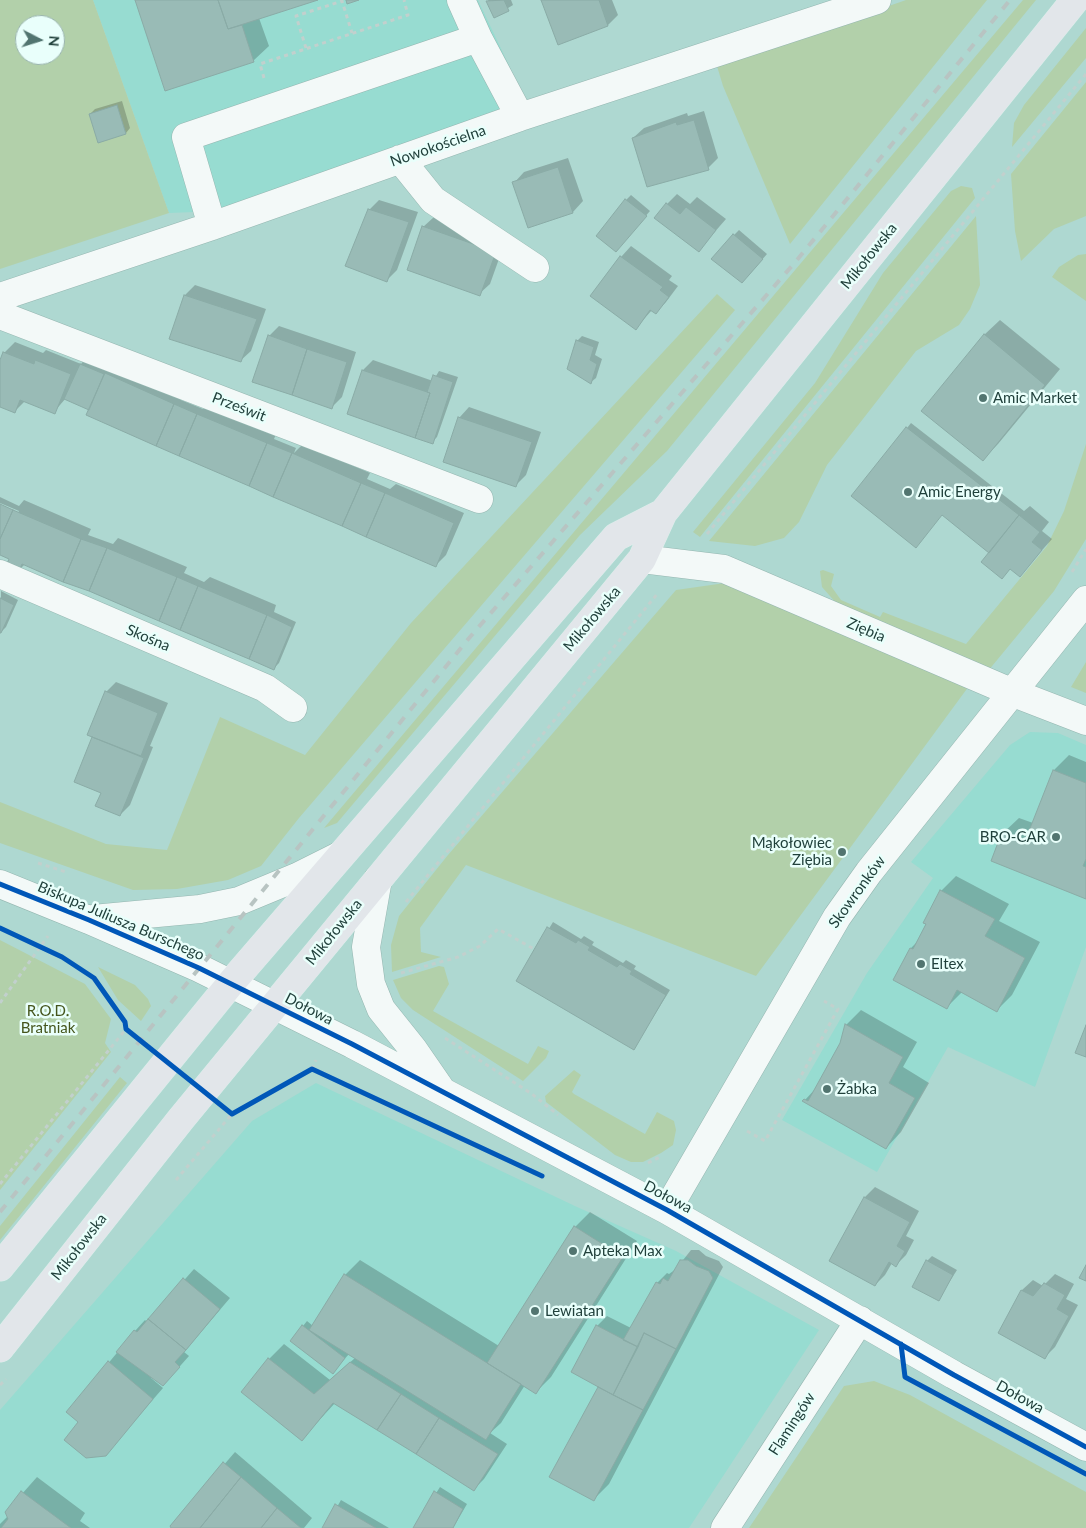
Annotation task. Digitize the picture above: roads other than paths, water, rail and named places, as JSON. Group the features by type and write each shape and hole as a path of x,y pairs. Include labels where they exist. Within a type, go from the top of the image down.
{"main road":[{"name":"Mikołowska","path":"0,1348 144,1165 274,1005 642,559 663,513 1075,0"},
{"name":"Mikołowska","path":"0,1267 231,983 616,537 663,513"}],"street":[{"path":"461,0 478,38 520,117"},
{"name":"Nowokościelna","path":"0,297 212,226 520,117 877,0"},
{"path":"212,226 186,137 478,38"},
{"path":"400,159 433,200 535,268"},
{"name":"Prześwit","path":"0,315 479,500"},
{"name":"Ziębia","path":"642,559 724,569 1011,692 1086,721"},
{"name":"Skośna","path":"0,574 265,688 293,708"},
{"name":"Skowronków","path":"667,1210 837,917 869,872 1086,600"},
{"path":"89,920 200,909 238,901 297,877 341,855"},
{"path":"378,878 366,947 371,984 381,1009 413,1049 444,1094"},
{"name":"Biskupa Juliusza Burschego","path":"0,884 89,920 231,983"},
{"name":"Dołowa","path":"231,983 667,1210 954,1375 1086,1447"},
{"name":"Flamingów","path":"725,1528 860,1320"}],"railway":[{"path":"0,1212 470,637 797,260 1010,0"}],"place":[{"name":"Amic Market","path":"983,398"},
{"name":"Amic Energy","path":"908,492"},
{"name":"BRO-CAR","path":"1056,837"},
{"name":"Mąkołowiec Ziębia","path":"842,852"},
{"name":"Eltex","path":"921,964"},
{"name":"Żabka","path":"827,1089"},
{"name":"Apteka Max","path":"573,1251"},
{"name":"Lewiatan","path":"535,1311"}],"park label":[{"name":"R.O.D. Bratniak","path":"48,1020"}]}
